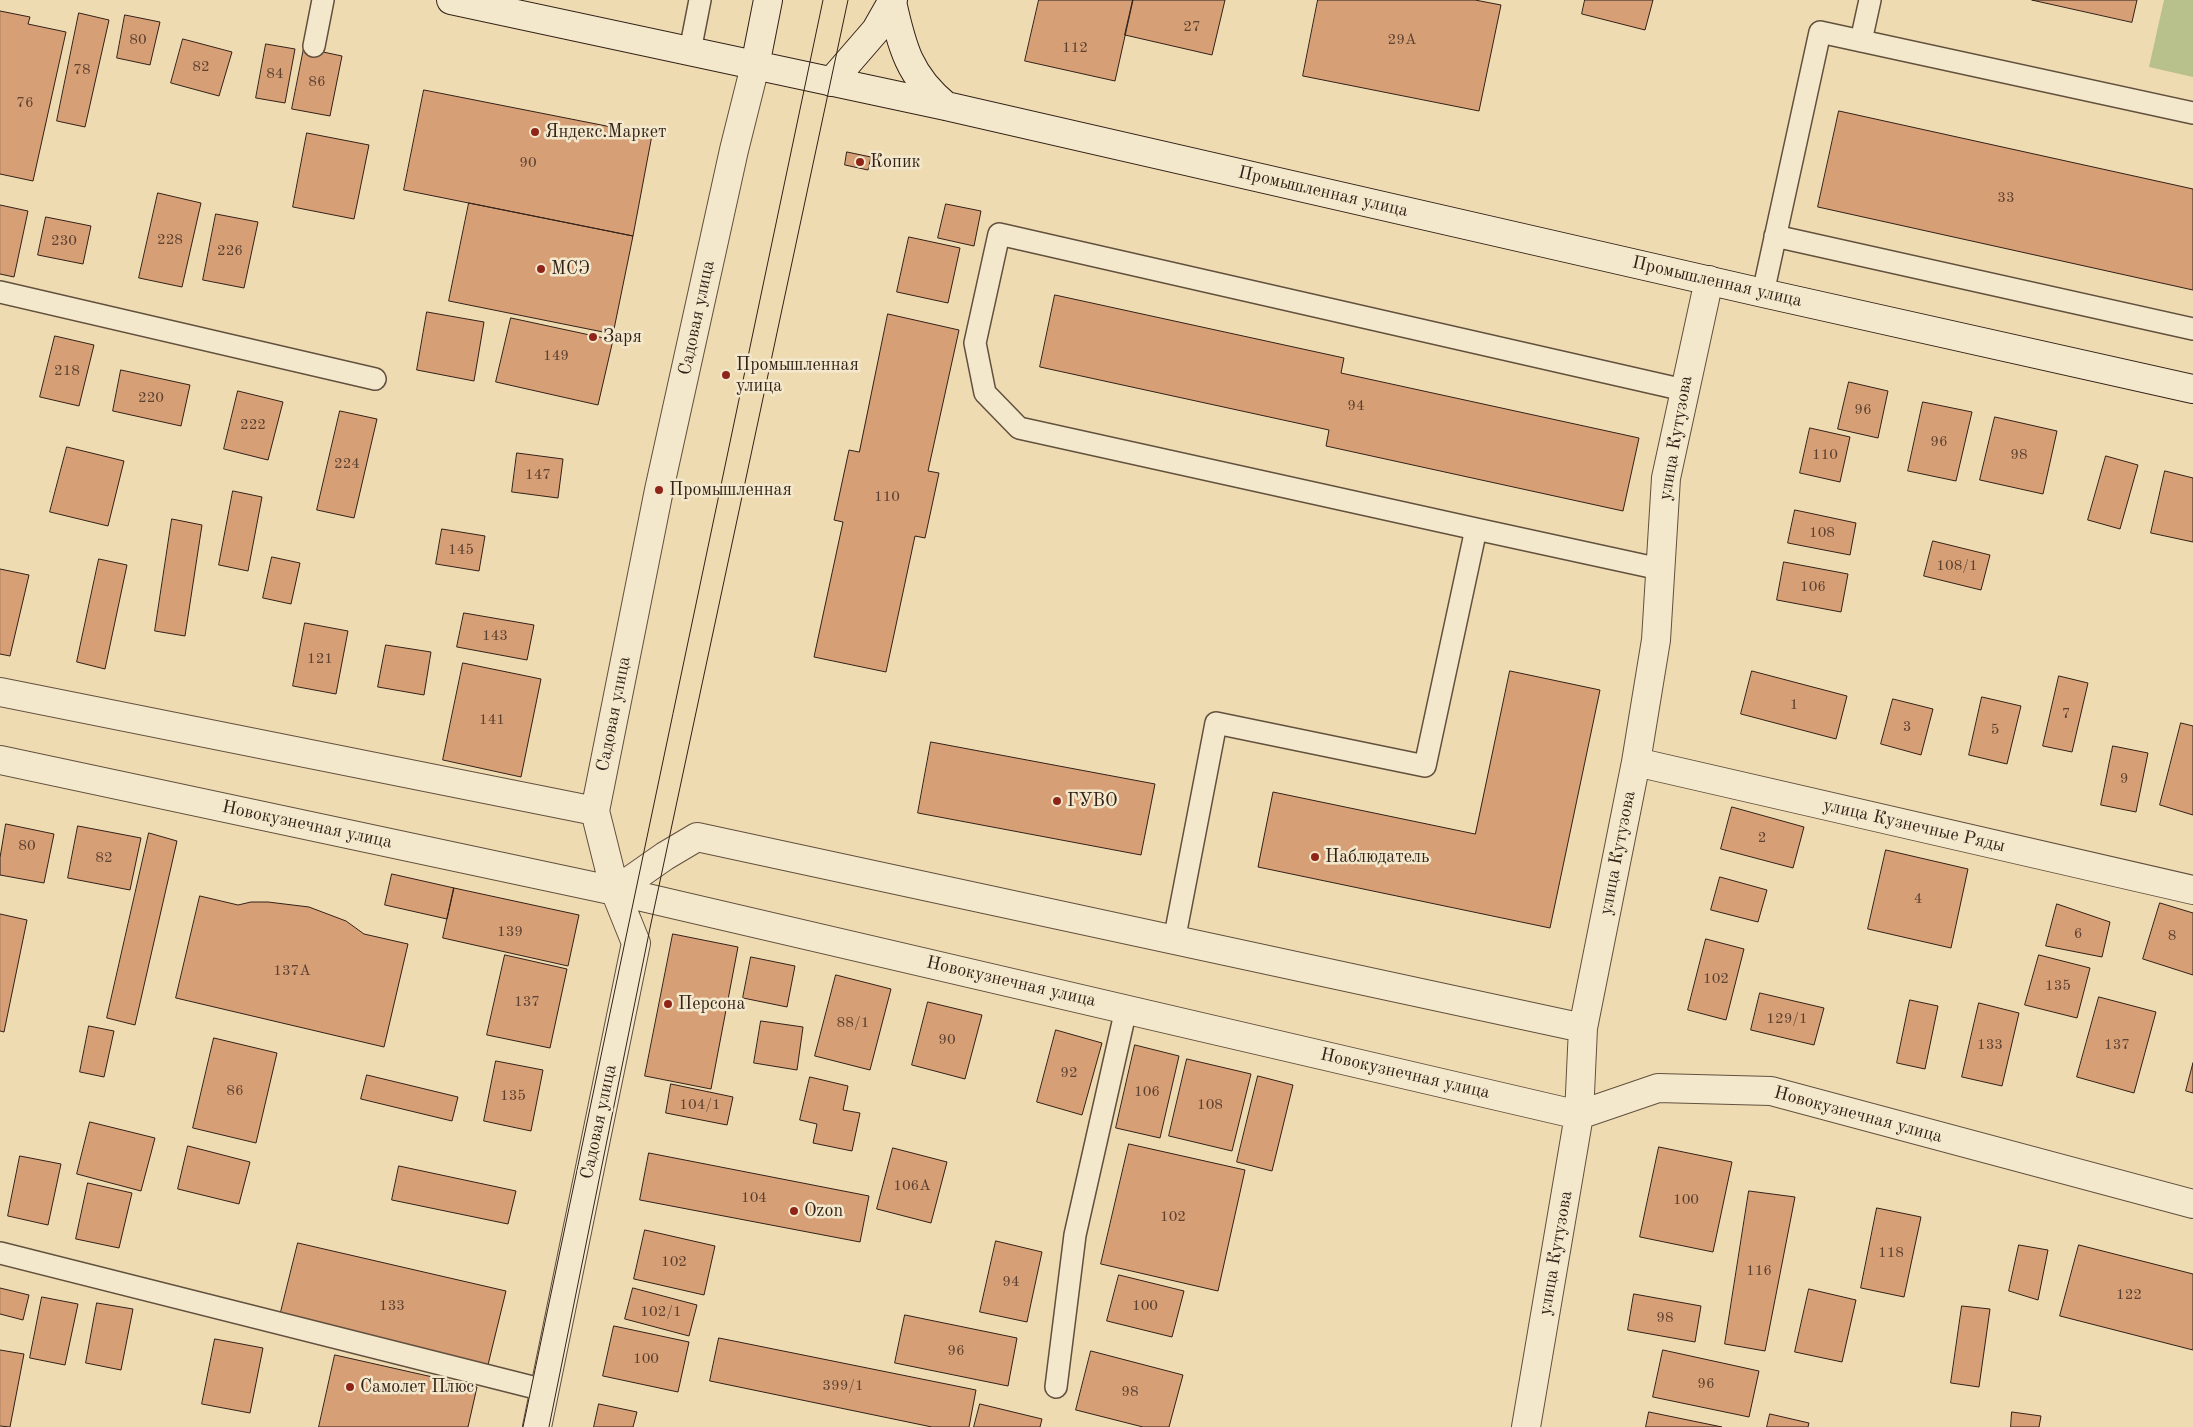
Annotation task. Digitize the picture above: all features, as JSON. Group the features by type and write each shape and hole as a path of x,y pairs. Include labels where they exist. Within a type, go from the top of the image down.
{"street":[{"name":"Промышленная улица","path":"451,0 946,106 1762,293 2193,389"},
{"name":"Садовая улица","path":"537,1427 636,943 615,891 595,811 659,490 734,150 755,66 768,0"},
{"path":"831,82 876,30 893,1"},
{"path":"893,1 899,35 907,58 929,92 946,106"},
{"name":"улица Кутузова","path":"1526,1427 1579,1115 1582,1028 1636,762 1656,640 1666,478 1709,280"},
{"path":"0,692 595,811"},
{"name":"Новокузнечная улица","path":"0,760 615,891 1579,1115 1658,1088 1771,1091 2193,1204"},
{"name":"улица Кузнечные Ряды","path":"1636,762 2193,890"},
{"path":"615,891 697,837 1582,1028"}],"lane":[{"path":"314,46 323,0"},
{"path":"690,51 700,0"},
{"path":"1862,41 1870,0"},
{"path":"1762,293 1820,32 2193,114"},
{"path":"1660,569 1019,428 985,393 975,343 999,234 1684,390"},
{"path":"1775,236 2193,329"},
{"path":"0,292 375,379"},
{"path":"1174,941 1216,723 1425,766 1476,529"},
{"path":"1056,1387 1075,1235 1126,1009"},
{"path":"0,1253 544,1390"}],"green space":[{"path":"2164,0 2193,0 2193,77 2149,67"}],"building":[{"path":"1039,0 1133,0 1115,81 1025,61"},
{"path":"1133,0 1225,0 1212,55 1125,35"},
{"path":"1318,0 1475,0 1501,5 1479,111 1303,76"},
{"path":"1585,0 1653,0 1645,30 1582,14"},
{"path":"2032,0 2137,0 2132,22"},
{"path":"0,11 30,17 28,24 66,32 33,181 0,174"},
{"path":"79,13 109,20 85,127 57,121"},
{"path":"125,15 160,22 150,65 117,58"},
{"path":"183,39 232,52 219,96 171,83"},
{"path":"266,44 295,49 285,103 256,98"},
{"path":"304,48 342,56 330,116 292,109"},
{"path":"424,90 652,135 633,236 404,190"},
{"path":"1839,111 2193,189 2193,290 1818,207"},
{"path":"307,133 369,145 354,219 293,207"},
{"path":"847,152 871,157 868,170 845,165"},
{"path":"158,193 201,203 182,287 139,278"},
{"name":"МСЭ","path":"469,203 633,236 613,334 449,301"},
{"path":"946,204 981,211 974,246 938,238"},
{"path":"0,205 28,211 14,277 0,274"},
{"path":"216,214 258,222 244,288 203,280"},
{"path":"46,217 91,226 83,264 38,255"},
{"path":"909,237 960,248 948,303 897,292"},
{"path":"1055,295 1344,358 1341,373 1639,438 1623,511 1326,446 1329,430 1040,367"},
{"path":"427,312 484,322 474,381 417,370"},
{"path":"888,314 959,330 928,471 939,473 925,538 915,536 886,672 814,657 843,522 834,520 849,450 859,452"},
{"path":"511,318 613,340 598,405 496,382"},
{"path":"55,336 94,345 79,406 40,397"},
{"path":"121,370 190,385 181,426 113,411"},
{"path":"1849,382 1888,391 1878,438 1838,429"},
{"path":"238,391 283,402 268,460 224,449"},
{"path":"1923,402 1972,412 1956,481 1908,471"},
{"path":"340,411 377,419 354,518 317,510"},
{"path":"1995,417 2057,431 2043,494 1980,480"},
{"path":"1810,428 1850,437 1840,482 1800,473"},
{"path":"67,447 124,461 108,526 50,512"},
{"path":"517,453 563,459 558,498 512,492"},
{"path":"2106,456 2138,465 2120,529 2088,520"},
{"path":"2165,471 2193,478 2193,542 2151,533"},
{"path":"233,491 262,497 248,571 219,565"},
{"path":"1795,510 1856,523 1850,555 1788,543"},
{"path":"172,519 202,525 185,636 155,631"},
{"path":"442,529 485,536 479,571 436,564"},
{"path":"1933,541 1990,555 1981,590 1924,576"},
{"path":"272,557 300,563 291,604 263,598"},
{"path":"99,559 127,565 105,669 77,662"},
{"path":"1784,562 1848,574 1841,612 1777,600"},
{"path":"0,569 29,575 10,656 0,654"},
{"path":"464,613 534,625 527,660 457,647"},
{"path":"305,623 348,631 336,694 293,686"},
{"path":"386,645 431,652 424,695 378,687"},
{"path":"463,663 541,679 521,777 443,760"},
{"path":"1510,671 1600,690 1550,928 1258,867 1273,792 1475,834"},
{"path":"1752,671 1847,696 1836,739 1741,714"},
{"path":"2059,676 2088,683 2072,752 2043,746"},
{"path":"1982,697 2021,706 2007,764 1969,755"},
{"path":"1893,699 1933,709 1921,755 1881,744"},
{"path":"2181,723 2193,726 2193,815 2160,805"},
{"path":"931,742 1155,784 1141,855 918,813"},
{"path":"2113,746 2148,753 2136,812 2101,805"},
{"path":"1732,807 1804,827 1793,868 1721,849"},
{"path":"6,824 54,834 44,883 0,875 0,858"},
{"path":"78,826 141,838 130,890 68,878"},
{"path":"149,833 177,841 135,1025 107,1018"},
{"path":"1886,850 1968,869 1951,948 1868,929"},
{"path":"392,874 454,888 447,919 385,905"},
{"path":"1720,877 1767,890 1758,922 1711,910"},
{"path":"454,888 579,915 568,966 443,938"},
{"path":"200,896 238,905 251,902 268,902 309,907 346,921 364,934 408,944 384,1047 176,998"},
{"path":"2160,903 2193,913 2193,975 2143,959"},
{"path":"2057,904 2110,922 2102,957 2046,946"},
{"path":"0,914 27,920 4,1032 0,1031"},
{"path":"673,934 738,947 711,1089 645,1076"},
{"path":"1706,939 1744,949 1726,1020 1688,1010"},
{"path":"505,955 567,969 550,1048 487,1035"},
{"path":"2039,955 2090,968 2077,1018 2025,1005"},
{"path":"751,957 795,966 787,1007 743,998"},
{"path":"836,975 891,989 870,1070 815,1056"},
{"path":"1760,993 1824,1008 1814,1045 1751,1030"},
{"path":"2099,997 2156,1012 2134,1093 2077,1077"},
{"path":"1910,1000 1938,1006 1925,1069 1897,1063"},
{"path":"928,1002 982,1015 965,1079 912,1065"},
{"path":"1979,1003 2019,1013 2002,1086 1962,1077"},
{"path":"761,1021 803,1027 797,1070 754,1063"},
{"path":"89,1026 114,1031 104,1077 80,1072"},
{"path":"1056,1030 1102,1043 1082,1115 1037,1102"},
{"path":"214,1038 277,1053 256,1143 193,1128"},
{"path":"1135,1045 1179,1056 1160,1138 1116,1128"},
{"path":"1187,1059 1251,1074 1232,1151 1169,1136"},
{"path":"496,1061 543,1070 531,1131 484,1121"},
{"path":"2193,1063 2193,1093 2186,1091"},
{"path":"367,1075 458,1097 452,1121 361,1099"},
{"path":"1258,1076 1293,1085 1272,1171 1237,1162"},
{"path":"810,1077 848,1086 843,1110 860,1113 852,1151 813,1143 817,1124 800,1120"},
{"path":"671,1084 733,1097 727,1125 666,1113"},
{"path":"90,1122 155,1138 141,1191 77,1174"},
{"path":"1129,1144 1245,1170 1218,1291 1101,1264"},
{"path":"188,1146 250,1162 239,1204 178,1189"},
{"path":"1659,1147 1732,1162 1713,1252 1640,1237"},
{"path":"893,1148 947,1162 931,1223 877,1209"},
{"path":"649,1153 869,1196 860,1242 640,1200"},
{"path":"20,1156 61,1164 48,1225 8,1216"},
{"path":"399,1166 516,1191 508,1224 392,1200"},
{"path":"88,1183 132,1193 119,1248 76,1239"},
{"path":"1749,1191 1795,1197 1765,1351 1725,1344"},
{"path":"1877,1208 1921,1217 1904,1297 1861,1288"},
{"path":"645,1230 715,1246 704,1295 634,1279"},
{"path":"996,1241 1042,1252 1027,1322 980,1312"},
{"path":"298,1243 506,1291 487,1369 279,1320"},
{"path":"2019,1245 2048,1250 2038,1300 2009,1291"},
{"path":"2079,1245 2193,1274 2193,1350 2060,1316"},
{"path":"1119,1275 1184,1291 1172,1337 1107,1321"},
{"path":"0,1288 29,1295 23,1320 0,1314"},
{"path":"633,1288 697,1305 689,1336 625,1319"},
{"path":"1809,1289 1856,1300 1842,1362 1795,1352"},
{"path":"1634,1294 1701,1306 1695,1342 1628,1330"},
{"path":"42,1297 78,1304 65,1365 30,1358"},
{"path":"97,1303 133,1309 121,1370 86,1363"},
{"path":"1962,1306 1990,1309 1979,1387 1951,1383"},
{"path":"905,1315 1017,1338 1008,1386 895,1363"},
{"path":"614,1326 689,1342 678,1392 603,1376"},
{"path":"719,1338 976,1390 969,1427 932,1427 710,1381"},
{"path":"215,1339 263,1348 250,1413 202,1404"},
{"path":"0,1350 24,1354 10,1427 0,1426"},
{"path":"1663,1350 1759,1371 1749,1417 1653,1397"},
{"path":"1091,1351 1183,1375 1169,1427 1143,1427 1076,1410"},
{"path":"335,1355 477,1387 468,1427 319,1427"},
{"path":"599,1404 637,1412 633,1427 594,1427"},
{"path":"980,1404 1042,1419 1040,1427 974,1427"},
{"path":"1649,1412 1722,1427 1646,1427"},
{"path":"2012,1412 2041,1416 2039,1427 2011,1427"},
{"path":"1770,1414 1809,1423 1808,1427 1767,1427"}],"tram line":[{"path":"523,1427 823,0"},
{"path":"549,1427 650,928 848,0"}],"place":[{"name":"Яндекс.Маркет","path":"535,132"},
{"name":"Копик","path":"860,162"},
{"name":"МСЭ","path":"541,269"},
{"name":"Заря","path":"593,337"},
{"name":"Промышленная улица","path":"726,375"},
{"name":"Промышленная","path":"659,490"},
{"name":"ГУВО","path":"1057,801"},
{"name":"Наблюдатель","path":"1315,857"},
{"name":"Персона","path":"668,1004"},
{"name":"Ozon","path":"794,1211"},
{"name":"Самолет Плюс","path":"350,1387"}]}
